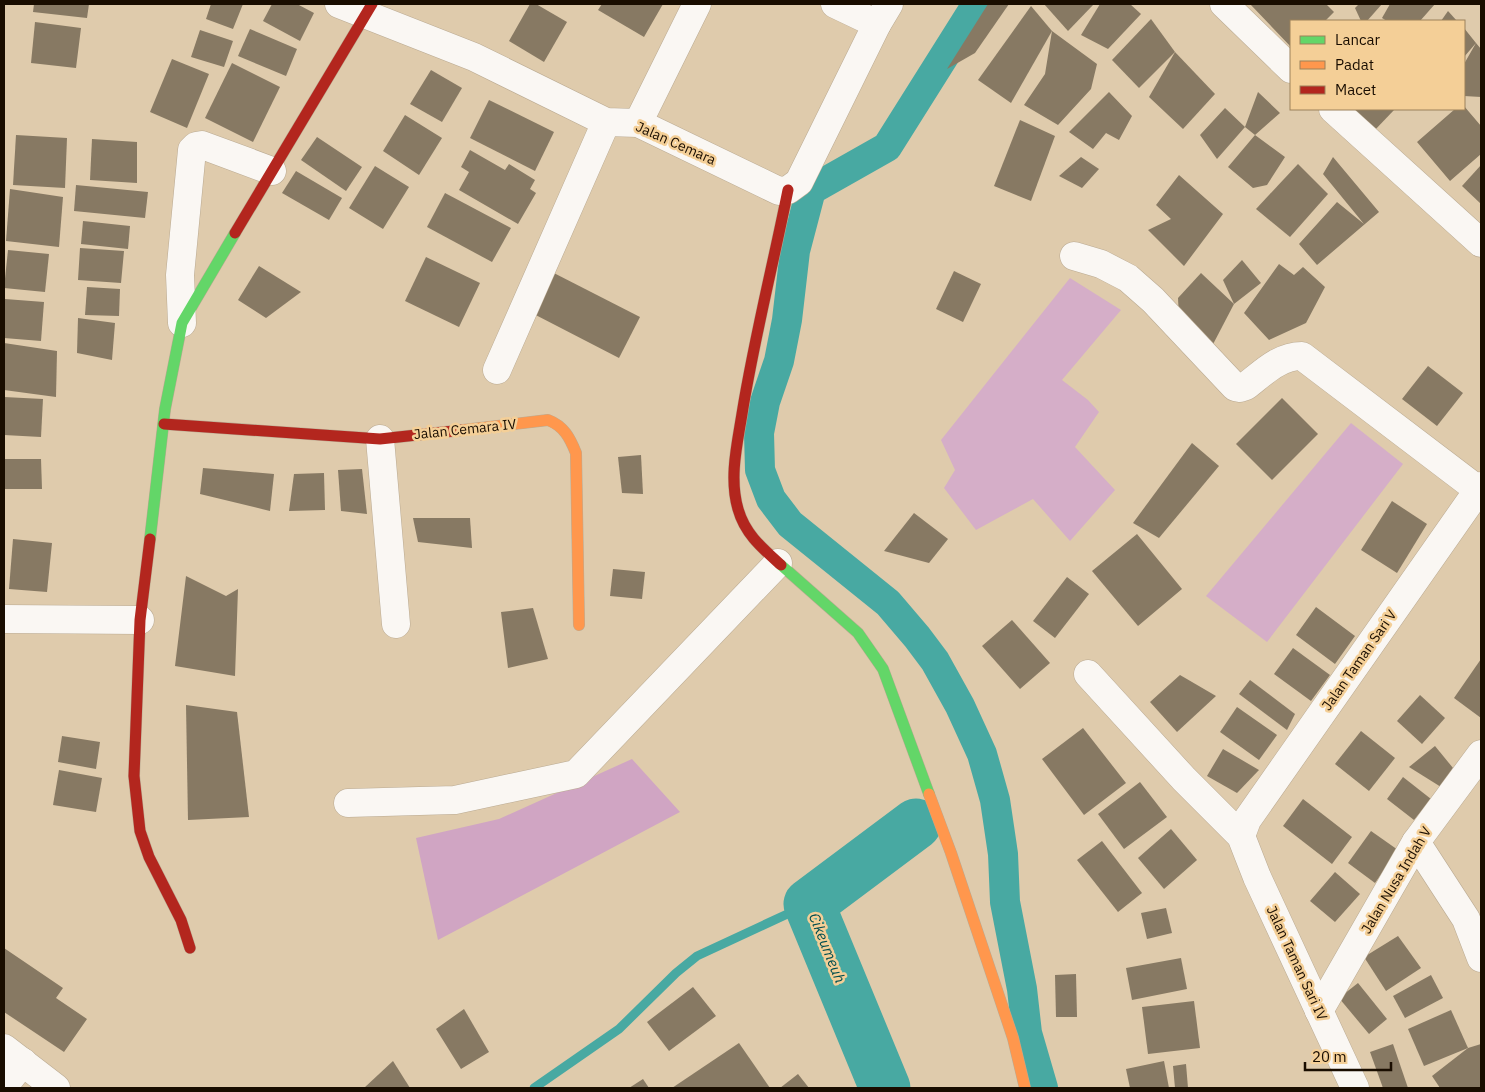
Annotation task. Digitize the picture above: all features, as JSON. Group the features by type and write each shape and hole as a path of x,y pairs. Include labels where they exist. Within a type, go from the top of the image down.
{"street":[{"name":"Jalan Cemara","path":"339,4 368,9 474,57 606,122 638,123 779,191 788,190"},
{"path":"638,123 697,4"},
{"path":"836,4 883,14 799,182 788,190 745,389 736,453 734,486 739,513 745,530 778,563 858,633 883,669 954,863 1013,1038 1025,1088"},
{"path":"1224,4 1290,68"},
{"path":"182,323 368,9"},
{"path":"1334,110 1481,243"},
{"path":"497,370 606,122"},
{"path":"190,948 181,920 149,856 140,831 134,776 134,753 140,620 164,424 182,323 180,275 192,150 196,146 202,145 272,171"},
{"path":"1074,256 1101,264 1128,278 1154,300 1235,387 1246,386 1282,359 1302,356 1481,489"},
{"name":"Jalan Cemara IV","path":"164,424 223,430 380,439 548,420 557,423 568,433 576,453 579,625"},
{"path":"380,439 396,624"},
{"name":"Jalan Taman Sari V","path":"1241,836 1247,820 1481,489"},
{"path":"348,802 455,800 576,774 778,563"},
{"path":"4,619 140,620"},
{"path":"1088,674 1184,779 1241,836"},
{"name":"Jalan Nusa Indah V","path":"1319,1011 1416,842 1481,754"},
{"name":"Jalan Taman Sari IV","path":"1241,836 1261,886 1356,1088"},
{"path":"1416,842 1474,928 1481,958"},
{"path":"4,1086 13,1055 56,1088"}],"shaded area":[{"path":"1070,278 1121,310 1062,380 1088,400 1099,412 1075,447 1115,490 1070,541 1033,499 976,530 944,488 955,470 941,440"},
{"path":"1351,423 1403,464 1267,642 1206,596"},
{"path":"632,759 680,812 438,940 416,838 499,819"}],"building":[{"path":"34,4 89,4 87,18 33,12"},
{"path":"211,4 243,4 233,29 206,19"},
{"path":"272,4 297,4 314,13 300,41 263,21"},
{"path":"530,4 536,4 567,22 544,62 509,41"},
{"path":"602,4 663,4 644,37 598,10"},
{"path":"988,4 1009,4 975,53 947,69"},
{"path":"1044,4 1094,4 1068,31"},
{"path":"1100,4 1130,4 1141,14 1108,49 1081,35"},
{"path":"1250,4 1326,4 1334,12 1326,20 1290,20 1290,46"},
{"path":"1359,4 1382,4 1368,20 1361,20 1355,8"},
{"path":"1390,4 1435,4 1421,20 1385,20 1382,18"},
{"path":"1031,6 1052,31 1011,103 978,80"},
{"path":"1448,11 1456,20 1442,20"},
{"path":"1151,19 1175,52 1139,88 1112,60"},
{"path":"35,22 81,28 76,68 31,63"},
{"path":"250,29 297,49 286,76 238,56"},
{"path":"1465,29 1476,43 1465,56"},
{"path":"200,30 233,41 224,67 191,57"},
{"path":"1052,31 1097,64 1091,89 1058,125 1024,105 1045,74"},
{"path":"1476,43 1481,49 1481,97 1465,96 1465,62"},
{"path":"1175,52 1215,94 1183,129 1149,97"},
{"path":"172,59 209,74 187,128 150,112"},
{"path":"232,63 280,87 253,142 205,118"},
{"path":"431,70 462,88 442,122 410,104"},
{"path":"1109,92 1132,116 1119,140 1106,133 1093,149 1069,132"},
{"path":"1258,92 1280,113 1255,135 1245,127"},
{"path":"489,100 554,132 535,171 470,138"},
{"path":"1465,107 1481,126 1481,154 1450,181 1417,142 1454,110 1465,110"},
{"path":"1225,108 1245,127 1217,159 1200,135"},
{"path":"1345,110 1394,110 1373,132"},
{"path":"405,115 442,138 419,175 383,151"},
{"path":"1020,120 1055,136 1031,201 994,186"},
{"path":"16,135 67,138 65,188 13,185"},
{"path":"1255,135 1285,157 1267,185 1253,188 1228,167"},
{"path":"317,137 362,167 346,191 301,160"},
{"path":"92,139 137,142 137,183 90,180"},
{"path":"470,150 505,170 509,164 535,180 530,189 536,193 518,224 459,190 469,172 461,167"},
{"path":"1081,157 1099,169 1082,188 1059,176"},
{"path":"1333,157 1379,212 1317,265 1299,244 1337,202 1364,224 1323,174"},
{"path":"1298,164 1328,194 1290,237 1256,209"},
{"path":"1481,165 1481,204 1462,186"},
{"path":"375,166 409,187 383,229 349,208"},
{"path":"296,171 342,198 329,220 282,193"},
{"path":"1179,175 1223,214 1184,266 1148,230 1171,219 1156,205"},
{"path":"76,185 148,192 145,218 74,211"},
{"path":"10,189 63,197 59,247 6,241"},
{"path":"445,193 511,228 492,262 427,227"},
{"path":"83,221 130,226 128,249 81,244"},
{"path":"80,248 124,251 121,283 78,280"},
{"path":"8,250 49,254 45,292 4,288"},
{"path":"426,257 480,283 459,327 405,301"},
{"path":"1242,260 1261,283 1234,304 1223,280"},
{"path":"1279,264 1294,275 1303,267 1325,287 1306,323 1269,340 1244,313"},
{"path":"259,266 301,292 266,318 238,300"},
{"path":"546,269 640,317 619,358 526,310"},
{"path":"954,271 981,284 963,322 936,309"},
{"path":"1201,273 1234,304 1210,350 1179,318 1178,298"},
{"path":"87,287 120,289 119,316 85,315"},
{"path":"5,299 44,302 41,341 4,338"},
{"path":"78,318 115,323 112,360 77,353"},
{"path":"4,343 57,351 56,397 4,390"},
{"path":"1428,366 1463,393 1437,426 1402,399"},
{"path":"4,397 43,399 41,437 4,435"},
{"path":"1282,398 1318,434 1272,480 1236,444"},
{"path":"1192,443 1219,466 1159,538 1133,523"},
{"path":"641,455 643,494 622,493 618,457"},
{"path":"4,459 41,459 42,489 4,489"},
{"path":"203,468 274,474 270,511 200,494"},
{"path":"362,469 367,514 341,511 338,470"},
{"path":"324,473 325,510 289,511 294,474"},
{"path":"1392,501 1427,524 1397,573 1361,550"},
{"path":"914,513 948,539 929,563 884,551"},
{"path":"413,518 470,518 472,548 418,542"},
{"path":"1137,534 1182,589 1138,626 1092,571"},
{"path":"13,539 52,543 47,592 9,589"},
{"path":"613,569 645,572 642,599 610,596"},
{"path":"186,576 226,596 238,589 235,676 175,666"},
{"path":"1067,577 1089,594 1055,638 1033,621"},
{"path":"1316,607 1355,636 1335,664 1296,635"},
{"path":"533,608 548,659 508,668 501,612"},
{"path":"1012,620 1050,663 1020,689 982,646"},
{"path":"1293,648 1330,675 1311,701 1274,674"},
{"path":"1481,659 1481,718 1454,698"},
{"path":"1180,675 1216,696 1177,732 1150,702"},
{"path":"1250,680 1295,714 1287,730 1239,694"},
{"path":"1420,695 1445,718 1422,744 1397,721"},
{"path":"186,705 237,712 249,817 188,820"},
{"path":"1237,707 1277,735 1259,760 1220,732"},
{"path":"1083,728 1126,783 1084,815 1042,759"},
{"path":"1361,731 1395,758 1369,791 1335,764"},
{"path":"62,736 100,742 96,769 58,762"},
{"path":"1435,746 1453,768 1441,787 1409,767"},
{"path":"1223,749 1259,770 1237,793 1207,776"},
{"path":"59,770 102,778 96,812 53,805"},
{"path":"1403,777 1431,799 1414,820 1387,799"},
{"path":"1140,782 1167,817 1124,849 1098,814"},
{"path":"1303,799 1352,837 1332,864 1283,826"},
{"path":"1171,829 1197,860 1164,889 1138,858"},
{"path":"1371,831 1398,850 1375,883 1348,863"},
{"path":"1102,841 1142,893 1118,912 1077,860"},
{"path":"1335,872 1360,894 1335,922 1310,901"},
{"path":"1166,908 1172,933 1147,939 1141,913"},
{"path":"1398,936 1421,968 1386,991 1364,957"},
{"path":"4,948 63,988 56,998 87,1019 64,1052 4,1012"},
{"path":"1181,958 1187,989 1132,1000 1126,968"},
{"path":"1076,974 1077,1017 1056,1017 1055,975"},
{"path":"1431,975 1443,998 1405,1018 1393,996"},
{"path":"1358,983 1387,1019 1369,1034 1339,998"},
{"path":"693,987 716,1016 669,1051 647,1022"},
{"path":"1194,1001 1200,1048 1148,1054 1142,1007"},
{"path":"464,1009 489,1052 461,1069 436,1029"},
{"path":"1451,1010 1468,1048 1424,1066 1408,1029"},
{"path":"739,1043 770,1088 672,1088"},
{"path":"1393,1044 1408,1088 1383,1088 1370,1052"},
{"path":"1481,1044 1481,1088 1440,1088 1432,1076 1468,1048"},
{"path":"393,1061 410,1088 364,1088"},
{"path":"1164,1061 1169,1088 1130,1088 1126,1069"},
{"path":"1186,1064 1188,1088 1175,1088 1173,1066"},
{"path":"798,1074 809,1088 780,1088"},
{"path":"643,1079 649,1088 629,1088"}],"waterway":[{"path":"977,4 887,147 811,190 795,251 787,320 779,361 765,402 759,433 760,470 771,499 790,524 888,603 917,637 935,661 960,706 982,754 995,800 1003,854 1005,902 1022,989 1027,1033 1043,1088"},
{"name":"Cikeumeuh","path":"885,1088 809,904 916,824"},
{"path":"534,1088 619,1029 676,973 697,956 809,904"}],"traffic: fast":[{"path":"150,539 165,409 182,323 235,233"},
{"path":"781,565 858,633 883,669 929,794"}],"traffic: slow":[{"path":"463,430 548,420 562,429 569,438 576,453 579,625"},
{"path":"929,794 951,853 1013,1038 1025,1088"}],"traffic: jam":[{"path":"235,233 372,4"},
{"path":"781,565 761,546 745,526 735,497 734,473 752,358 788,190"},
{"path":"164,424 380,439 463,430"},
{"path":"150,539 140,620 134,776 140,831 149,857 181,920 190,948"}]}
